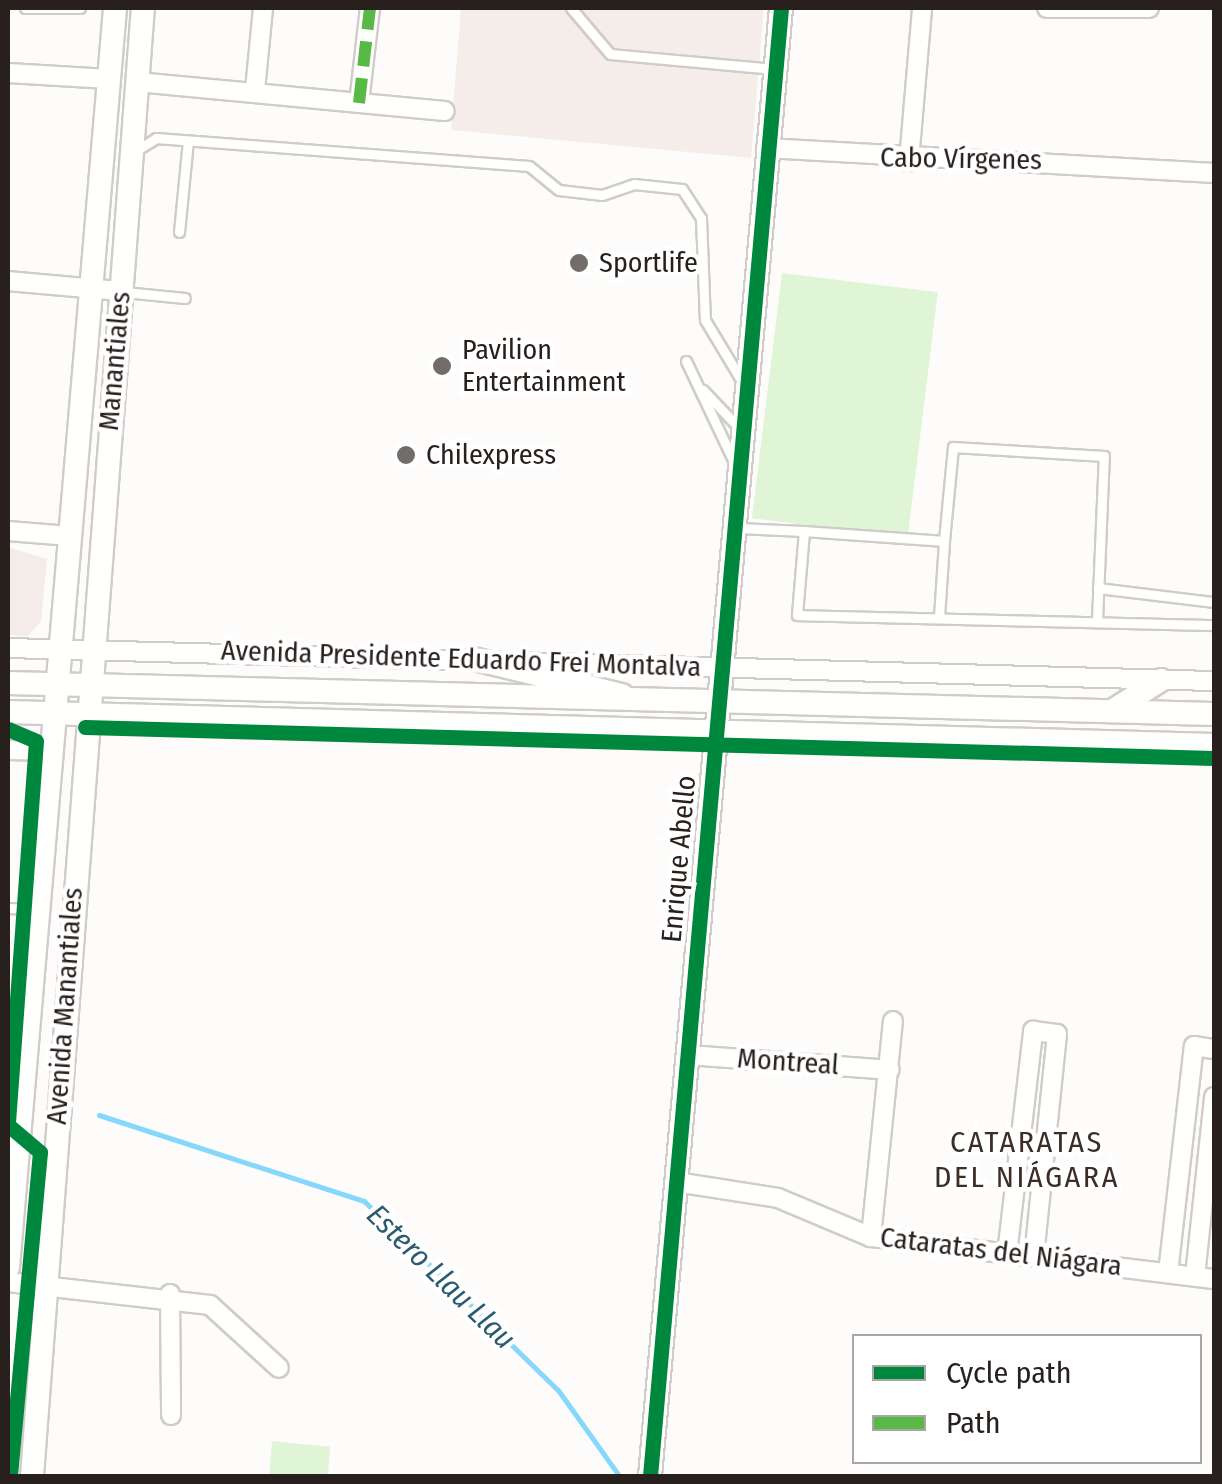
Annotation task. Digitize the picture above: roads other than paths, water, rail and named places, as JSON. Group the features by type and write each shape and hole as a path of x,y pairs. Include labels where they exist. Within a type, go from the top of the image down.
{"main road":[{"name":"Manantiales","path":"55,713 114,8"},
{"name":"Manantiales","path":"86,714 144,8"},
{"name":"Enrique Abello","path":"650,1476 714,731 724,666 744,384 781,8"},
{"path":"474,659 634,702"},
{"path":"1112,711 1161,680"},
{"name":"Avenida Presidente Eduardo Frei Montalva","path":"8,682 634,702 1214,714"},
{"path":"8,712 1214,745"},
{"name":"Avenida Manantiales","path":"8,1267 55,713"},
{"name":"Avenida Manantiales","path":"32,1476 86,714"}],"street":[{"path":"255,90 263,8"},
{"path":"359,102 370,8"},
{"path":"909,162 922,8"},
{"path":"1047,8 1149,8"},
{"path":"8,73 108,79"},
{"path":"138,82 255,90 445,111"},
{"name":"Cabo Vírgenes","path":"766,148 909,162 984,154 1214,174"},
{"path":"8,281 121,292"},
{"path":"8,531 70,536"},
{"name":"Avenida Presidente Eduardo Frei Montalva","path":"8,648 1214,681"},
{"path":"8,750 52,751"},
{"path":"871,1237 893,1021"},
{"path":"1007,1254 1033,1031 1058,1034 1034,1257"},
{"path":"1168,1273 1194,1046 1214,1049"},
{"name":"Montreal","path":"687,1055 889,1070"},
{"path":"1195,1276 1214,1097"},
{"name":"Cataratas del Niágara","path":"676,1182 778,1198 871,1237 1214,1279"},
{"path":"8,1282 170,1294 210,1306 279,1368"},
{"path":"170,1294 171,1415"}],"lane":[{"path":"25,8 80,8"},
{"path":"571,8 610,54 774,70"},
{"path":"132,156 156,138 528,166 558,190 602,195 634,184 682,189 701,218 705,320 744,384"},
{"path":"178,232 188,140"},
{"path":"121,292 186,298"},
{"path":"686,361 737,469"},
{"path":"694,381 740,429"},
{"path":"939,618 953,447 1104,456 1097,620"},
{"path":"734,528 944,541"},
{"path":"804,531 796,615 1214,625"},
{"path":"1098,588 1214,602"},
{"path":"1194,680 1214,668"},
{"path":"8,908 38,909"}],"waterway":[{"name":"Estero Llau Llau","path":"99,1115 364,1201 558,1390 618,1474"}],"place":[{"name":"Sportlife","path":"579,263"},
{"name":"Pavilion Entertainment","path":"442,366"},
{"name":"Chilexpress","path":"406,455"}],"district":[{"name":"CATARATAS DEL NIÁGARA","path":"1027,1159"}]}
